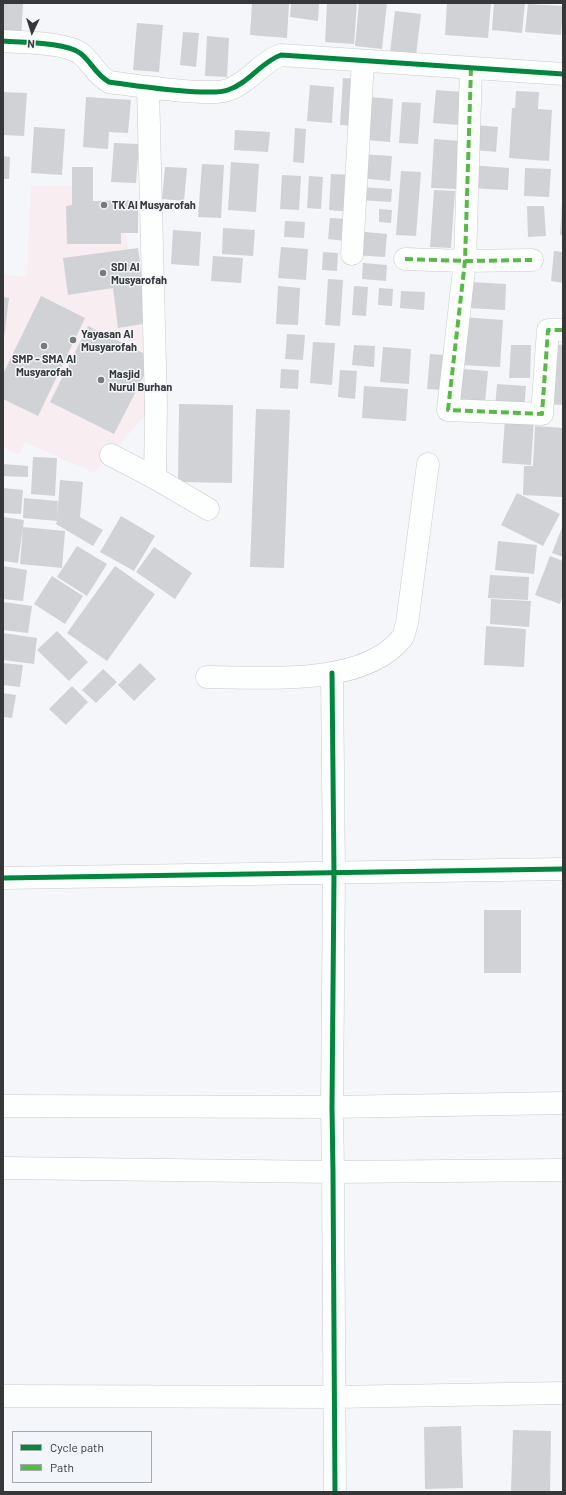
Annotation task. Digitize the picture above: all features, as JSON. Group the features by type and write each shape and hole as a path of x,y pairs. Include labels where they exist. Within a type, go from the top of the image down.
{"street":[{"path":"3,41 57,45 70,48 81,53 100,77 109,82 182,91 227,91 251,77 268,61 281,55 563,74"},
{"path":"352,254 363,61"},
{"path":"471,68 465,261 448,410 542,414 555,330"},
{"path":"148,88 156,398 155,478"},
{"path":"405,260 532,260"},
{"path":"111,455 155,478 208,509"},
{"path":"207,676 307,677 332,673 370,662 384,654 403,637 408,616 428,464"},
{"path":"332,673 334,874 332,1108 334,1492"},
{"path":"3,878 563,870"},
{"path":"3,1106 332,1108 563,1103"},
{"path":"3,1168 333,1172 563,1170"},
{"path":"3,1396 334,1397 563,1393"}],"shaded area":[{"name":"Yayasan Al Musyarofah","path":"31,186 75,186 74,220 124,222 154,405 94,473 25,442 19,455 3,447 3,275 27,276"}],"building":[{"path":"3,3 23,3 21,38 3,37"},
{"path":"252,3 289,3 287,38 250,35"},
{"path":"291,3 319,3 318,21 290,17"},
{"path":"327,3 357,3 354,44 325,42"},
{"path":"359,3 387,3 382,49 355,46"},
{"path":"447,3 491,3 488,38 445,35"},
{"path":"494,3 525,3 522,33 492,30"},
{"path":"528,4 563,6 561,35 525,32"},
{"path":"395,11 421,14 416,55 390,52"},
{"path":"137,23 163,25 159,72 133,70"},
{"path":"183,32 199,33 196,67 180,65"},
{"path":"207,36 229,38 227,77 205,76"},
{"path":"343,78 359,79 356,126 340,125"},
{"path":"310,85 334,87 332,123 307,121"},
{"path":"436,90 463,92 461,125 433,123"},
{"path":"516,91 539,92 538,109 552,110 549,161 509,158 512,108 515,108"},
{"path":"3,92 27,93 24,136 3,135"},
{"path":"86,97 131,100 128,133 109,132 108,149 83,147"},
{"path":"370,97 393,99 390,142 367,140"},
{"path":"402,102 421,103 418,144 399,143"},
{"path":"475,125 498,127 496,152 474,150"},
{"path":"34,127 65,129 62,175 31,173"},
{"path":"295,128 306,129 304,163 293,162"},
{"path":"235,130 270,132 268,152 234,150"},
{"path":"434,139 460,141 457,189 431,188"},
{"path":"114,143 139,144 136,183 111,182"},
{"path":"360,154 392,156 390,181 359,178"},
{"path":"3,156 10,157 9,179 3,179"},
{"path":"231,162 259,164 256,212 228,210"},
{"path":"202,164 224,165 221,218 198,217"},
{"path":"470,165 509,168 508,190 468,188"},
{"name":"TK Al Musyarofah","path":"72,167 93,167 93,201 138,200 138,233 121,233 121,244 67,244 66,206 72,205"},
{"path":"165,167 187,168 184,201 162,199"},
{"path":"525,168 551,169 549,197 524,196"},
{"path":"401,171 421,172 416,236 396,235"},
{"path":"331,174 353,175 351,212 329,210"},
{"path":"282,175 301,176 299,210 280,209"},
{"path":"309,176 323,177 321,209 307,208"},
{"path":"360,187 392,189 391,202 359,200"},
{"path":"434,190 455,191 451,248 430,247"},
{"path":"562,203 563,235 560,235"},
{"path":"527,206 544,206 546,236 528,237"},
{"path":"379,209 392,210 391,223 379,222"},
{"path":"330,218 347,219 345,241 328,239"},
{"path":"285,221 305,222 304,238 284,237"},
{"path":"223,228 255,230 253,256 222,254"},
{"path":"173,230 201,232 199,266 171,264"},
{"path":"355,231 387,234 385,257 354,255"},
{"path":"281,247 308,249 306,280 278,278"},
{"name":"SDI Al Musyarofah","path":"138,248 149,323 118,328 113,288 68,295 63,258"},
{"path":"554,251 563,252 563,283 551,281"},
{"path":"323,252 338,253 337,271 322,270"},
{"path":"213,256 243,258 241,283 211,281"},
{"path":"363,263 387,265 386,281 362,279"},
{"path":"328,279 343,280 340,326 325,325"},
{"path":"470,282 506,284 505,310 468,308"},
{"path":"278,286 300,288 298,325 276,324"},
{"path":"354,286 368,287 366,316 352,315"},
{"path":"379,288 393,289 392,306 378,305"},
{"path":"401,291 425,292 424,310 400,308"},
{"name":"SMP - SMA Al Musyarofah","path":"41,296 85,318 38,416 3,399 3,374"},
{"path":"3,297 9,298 4,338 3,338"},
{"path":"463,317 503,320 500,367 460,365"},
{"name":"Masjid Nurul Burhan","path":"88,326 153,358 114,434 50,402"},
{"path":"287,334 305,335 303,360 285,359"},
{"path":"313,342 335,343 332,385 310,383"},
{"path":"552,344 563,345 563,405 546,404"},
{"path":"354,345 375,346 374,367 352,365"},
{"path":"511,345 531,345 530,378 509,378"},
{"path":"383,347 411,349 409,384 380,382"},
{"path":"430,354 445,355 442,390 427,389"},
{"path":"281,369 299,370 298,389 280,388"},
{"path":"462,369 488,371 485,402 460,400"},
{"path":"340,370 357,371 355,399 338,397"},
{"path":"497,384 526,386 524,410 495,408"},
{"path":"364,386 408,389 406,421 362,418"},
{"path":"179,404 233,405 232,483 178,482"},
{"path":"256,409 290,410 284,568 250,567"},
{"path":"505,417 534,419 531,465 502,463"},
{"path":"535,426 563,428 563,497 523,495 524,466 533,466"},
{"path":"33,457 57,458 55,496 31,494"},
{"path":"3,464 28,466 28,477 3,476"},
{"path":"60,480 83,482 80,517 103,530 93,546 56,524 57,521 23,518 24,498 58,501 57,519"},
{"path":"3,488 23,490 21,514 3,513"},
{"path":"517,493 560,514 543,546 501,525"},
{"path":"121,516 155,536 134,571 100,552"},
{"path":"3,517 24,520 18,563 3,561"},
{"path":"563,525 563,557 552,553"},
{"path":"23,527 65,531 62,568 20,564"},
{"path":"498,541 537,545 534,574 495,570"},
{"path":"77,546 107,564 87,596 57,577"},
{"path":"154,547 192,573 175,599 136,572"},
{"path":"550,556 563,561 563,595 560,604 535,595"},
{"path":"3,566 27,570 23,601 3,599"},
{"path":"115,566 155,594 107,661 67,633"},
{"path":"490,575 529,577 528,600 488,598"},
{"path":"52,576 83,596 65,624 34,604"},
{"path":"491,599 531,601 529,627 490,624"},
{"path":"3,602 32,606 28,633 3,630"},
{"path":"486,626 526,629 524,667 484,665"},
{"path":"57,631 88,662 69,681 37,650"},
{"path":"3,633 37,638 34,664 3,660"},
{"path":"3,663 23,665 20,687 3,685"},
{"path":"140,663 156,679 134,701 118,685"},
{"path":"103,669 117,682 96,703 82,690"},
{"path":"72,686 88,702 66,725 49,709"},
{"path":"3,693 16,695 12,718 3,717"},
{"path":"484,910 521,910 521,973 484,973"},
{"path":"461,1426 463,1488 425,1489 424,1427"},
{"path":"513,1430 551,1431 550,1492 511,1492"}],"marked path":[{"path":"471,68 465,261 448,410 542,414 548,330 563,330"},
{"path":"405,259 465,261 532,260"}],"cycle path":[{"path":"3,41 54,45 73,49 84,56 100,75 109,82 189,91 222,92 228,90 242,83 267,62 281,55 563,74"},
{"path":"332,673 334,874 332,1107 335,1492"},
{"path":"3,878 563,869"}],"place":[{"name":"TK Al Musyarofah","path":"104,205"},
{"name":"SDI Al Musyarofah","path":"103,273"},
{"name":"Yayasan Al Musyarofah","path":"73,340"},
{"name":"SMP - SMA Al Musyarofah","path":"44,346"},
{"name":"Masjid Nurul Burhan","path":"101,380"}]}
